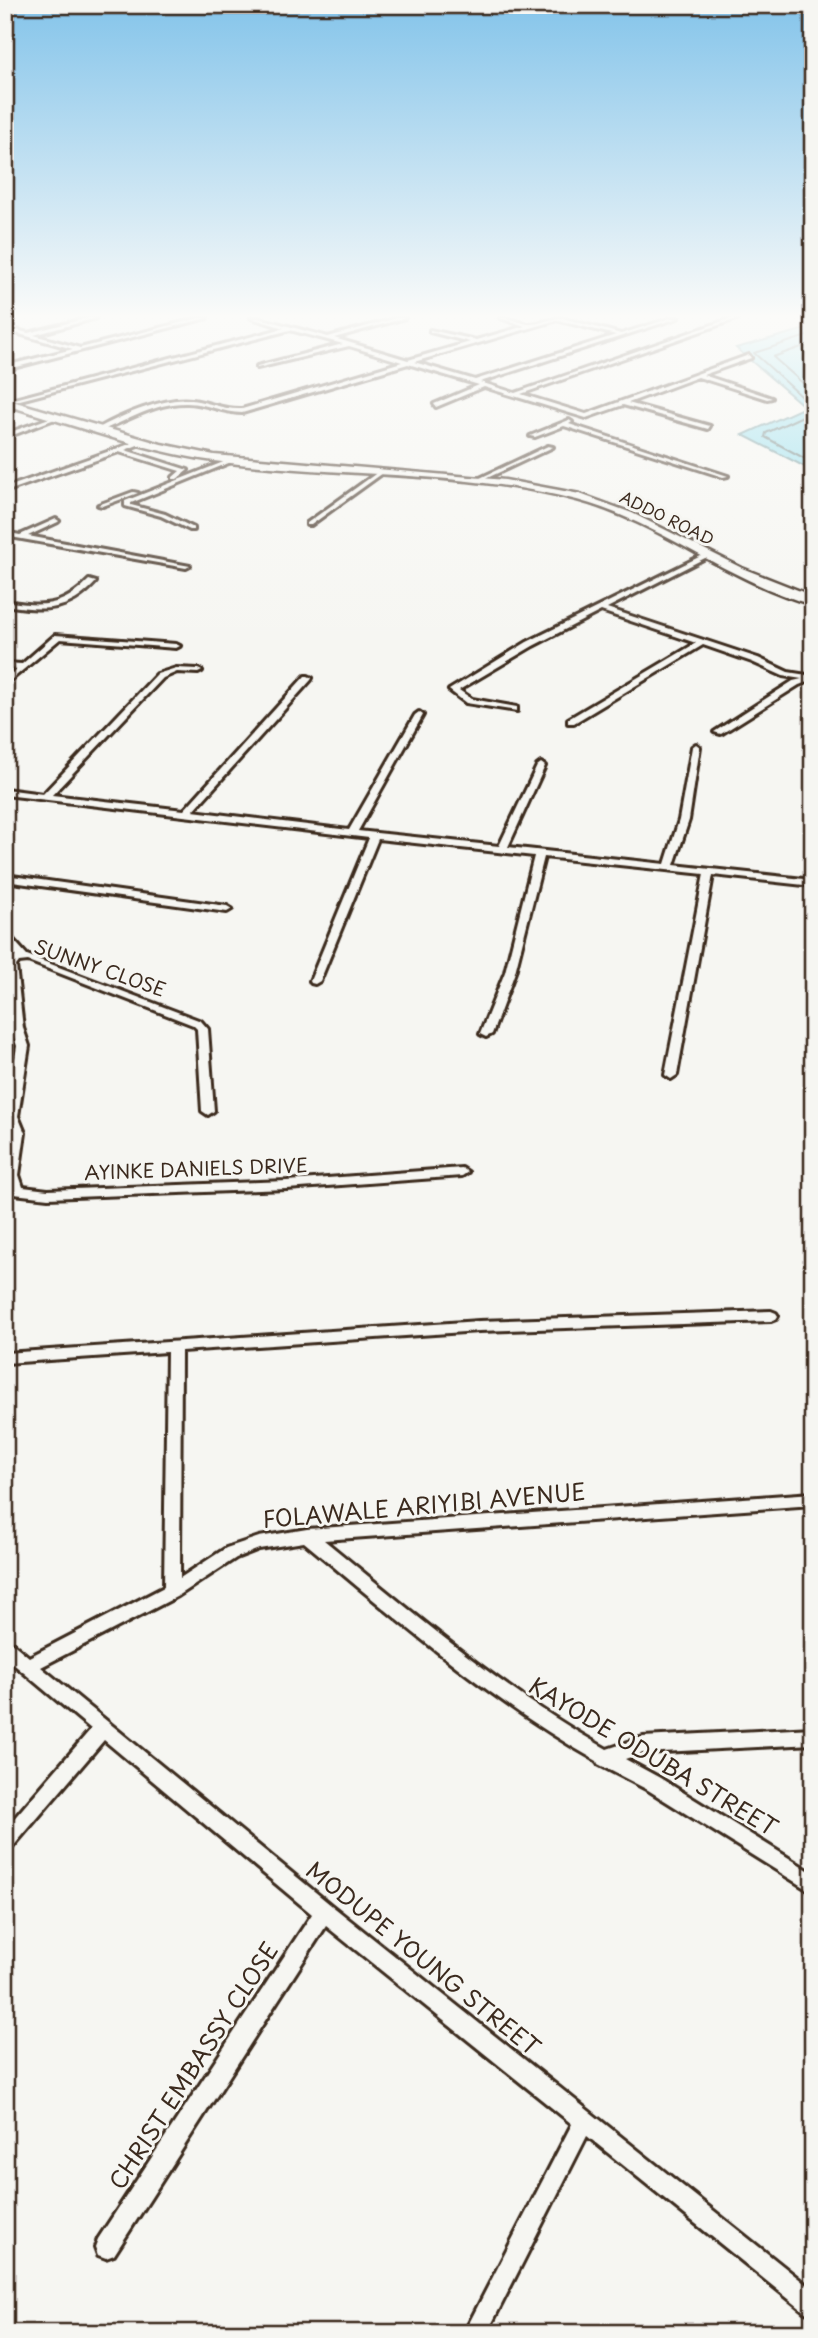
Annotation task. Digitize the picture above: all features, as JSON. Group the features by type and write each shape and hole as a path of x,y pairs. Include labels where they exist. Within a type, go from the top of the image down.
{"main road":[{"name":"ADDO ROAD","path":"99,427 165,444 237,457 483,478 559,488 614,503 743,567 813,598"},
{"name":"ADDO ROAD","path":"100,427 141,442 233,460 505,483 580,497 628,515 757,579 813,598"}],"street":[{"path":"5,436 29,427"},
{"path":"533,436 557,427"},
{"path":"570,427 725,477"},
{"path":"5,489 141,442"},
{"path":"483,478 550,447"},
{"path":"102,505 186,472 119,450"},
{"path":"192,529 163,515 128,506 127,502 233,460"},
{"path":"309,524 380,473"},
{"path":"22,536 56,521"},
{"path":"5,534 186,566"},
{"path":"514,709 469,701 453,690 530,644 708,555"},
{"path":"5,603 40,608 55,607 77,597 92,582"},
{"path":"602,610 766,664 786,674 813,678"},
{"path":"5,683 58,637 176,646"},
{"path":"571,721 701,643"},
{"path":"5,665 24,667"},
{"path":"46,796 160,676 176,670 198,671"},
{"path":"187,812 307,678"},
{"path":"718,732 796,683 813,678"},
{"path":"352,834 418,715"},
{"path":"669,866 684,820 696,747"},
{"path":"503,848 541,766"},
{"path":"5,792 352,834 813,883"},
{"path":"315,981 373,836"},
{"path":"486,1034 510,972 540,852"},
{"path":"671,1075 709,871"},
{"path":"5,878 227,909"},
{"path":"5,937 23,957"},
{"name":"SUNNY CLOSE","path":"9,1116 23,1046 17,1028 11,966 23,957 197,1023 202,1029 208,1111"},
{"name":"AYINKE DANIELS DRIVE","path":"9,1116 19,1140 13,1183 16,1189 24,1192 62,1194 287,1185 462,1172"},
{"path":"5,1358 479,1326 771,1316"},
{"path":"172,1591 174,1346"},
{"name":"FOLAWALE ARIYIBI AVENUE","path":"28,1666 172,1591 232,1553 259,1543 307,1535 813,1499"},
{"name":"KAYODE ODUBA STREET","path":"307,1535 440,1645 557,1730 700,1811 813,1884"},
{"name":"MODUPE YOUNG STREET","path":"5,1647 101,1730 324,1912 813,2304"},
{"path":"5,1843 101,1730"},
{"path":"604,1759 643,1745 813,1736"},
{"name":"CHRIST EMBASSY CLOSE","path":"106,2247 324,1912"},
{"path":"475,2333 584,2121"}],"water":[{"path":"760,427 813,427 813,471 743,435"}]}
